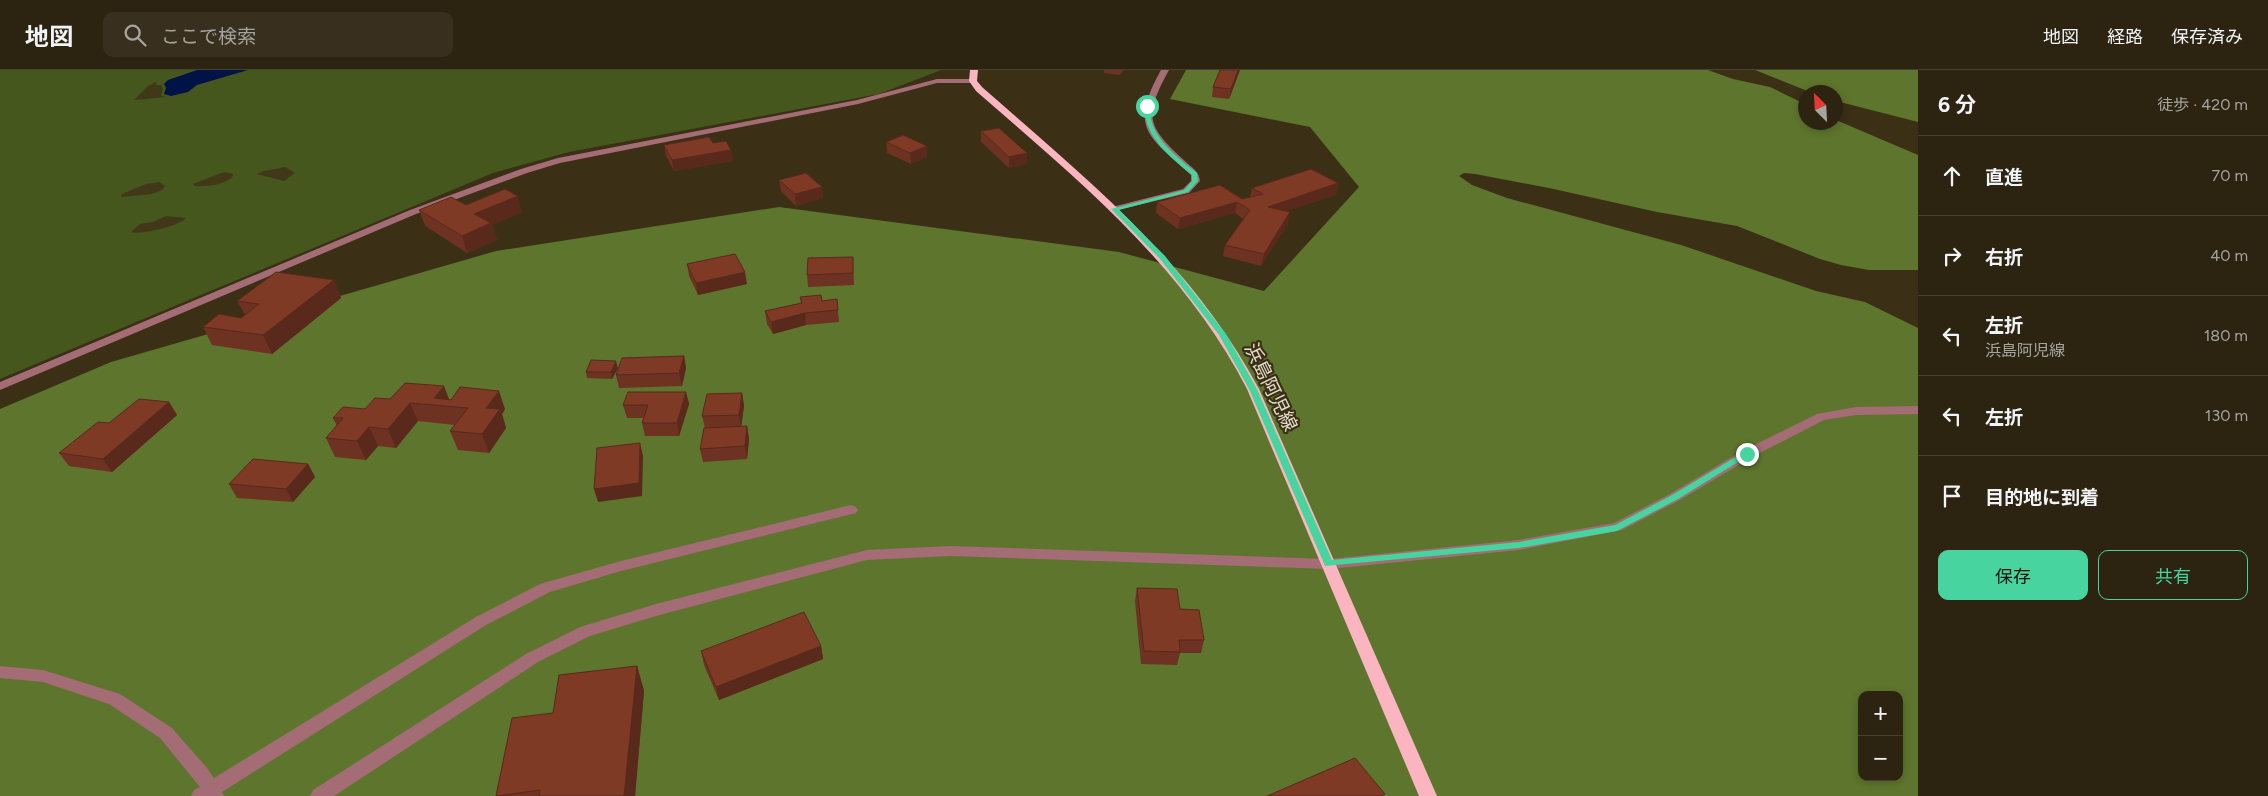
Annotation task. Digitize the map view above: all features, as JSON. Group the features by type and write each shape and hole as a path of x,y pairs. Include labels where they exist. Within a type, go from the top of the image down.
{"main road":[{"name":"浜島阿児線","path":"973,75 979,89 1114,209 1162,258 1222,334 1253,389 1428,796"}],"street":[{"path":"1114,209 1186,191 1195,181 1195,174 1174,157 1154,136 1146,117 1150,97 1165,70"},
{"path":"0,386 404,216 524,171 558,161 858,102 937,81 973,75"},
{"path":"319,796 532,658 585,631 656,610 867,555 950,551 1329,564 1519,545 1617,528 1675,497 1747,454 1821,416 1856,411 1918,410"},
{"path":"0,672 43,676 114,699 166,732 201,773 209,794 481,621 545,588 621,566 851,510"}],"green space":[{"path":"0,70 941,70 879,94 569,152 493,173 0,379"},
{"path":"1186,70 1708,70 1733,79 1770,87 1798,101 1798,130 1843,130 1843,123 1918,155 1918,270 1869,270 1841,265 1820,259 1737,226 1657,212 1475,174 1464,173 1459,176 1472,185 1507,198 1681,245 1816,291 1865,302 1918,328 1918,796 0,796 0,409 111,362 496,251 779,207 1119,252 1264,291 1359,187 1310,127 1170,99"},
{"path":"1755,70 1918,70 1918,122 1843,103 1843,85 1798,85 1798,87"}],"sand":[{"path":"156,82 156,85 161,85 163,89 161,96 166,97 134,100 146,87"},
{"path":"285,167 295,173 284,181 257,174 264,171"},
{"path":"224,172 233,174 226,182 210,186 195,186 193,184"},
{"path":"160,182 165,186 162,190 152,194 121,197 122,194 146,184"},
{"path":"166,216 186,218 176,224 160,229 136,233 131,232 140,224 153,222"}],"shaded area":[{"path":"197,70 248,70 197,85 188,92 171,96 164,94 166,88 164,84 168,80"}],"building":[{"path":"1220,70 1238,70 1231,89 1213,87"},
{"path":"999,128 1027,153 1009,157 981,131"},
{"path":"903,135 927,146 910,153 886,142"},
{"path":"709,137 713,143 726,141 731,150 672,160 664,145"},
{"path":"1311,169 1338,183 1268,207 1290,212 1264,254 1225,245 1250,210 1237,202 1180,218 1157,202 1220,185 1242,199 1263,194 1252,188"},
{"path":"806,173 822,187 795,194 779,180"},
{"path":"505,189 518,196 474,214 491,223 462,236 419,210 451,197 466,205"},
{"path":"735,254 745,272 696,283 687,264"},
{"path":"853,257 853,273 807,275 808,258"},
{"path":"276,272 334,280 263,335 203,327 219,314 241,318 259,304 237,301"},
{"path":"821,295 822,301 837,299 838,310 805,313 771,322 765,311 802,303 800,297"},
{"path":"684,356 679,373 616,375 622,358"},
{"path":"591,360 616,361 611,372 586,372"},
{"path":"405,383 444,386 434,398 451,400 460,387 499,391 486,408 500,409 482,434 450,431 468,408 410,403 388,429 369,427 357,441 326,438 343,418 333,418 343,407 365,409 375,398 390,399"},
{"path":"628,392 686,392 677,423 642,423 648,405 623,405"},
{"path":"742,393 739,415 702,416 707,394"},
{"path":"139,399 169,402 103,459 59,453 98,422 109,423"},
{"path":"747,426 745,446 700,449 704,428"},
{"path":"640,443 639,483 594,489 597,448"},
{"path":"253,459 308,464 286,489 229,484"},
{"path":"1137,588 1177,589 1180,609 1199,610 1204,640 1179,640 1180,652 1144,651"},
{"path":"804,612 821,646 716,687 701,651"},
{"path":"637,666 624,796 539,796 540,790 496,796 512,718 553,713 559,675"},
{"path":"1355,758 1385,794 1381,796 1267,796"}],"route":[{"path":"1147,106 1146,117 1154,136 1161,145 1195,174 1195,181 1191,188 1186,191 1114,209 1162,258 1198,301 1222,334 1253,389 1329,564 1519,545 1617,528 1675,497 1747,454"}]}
